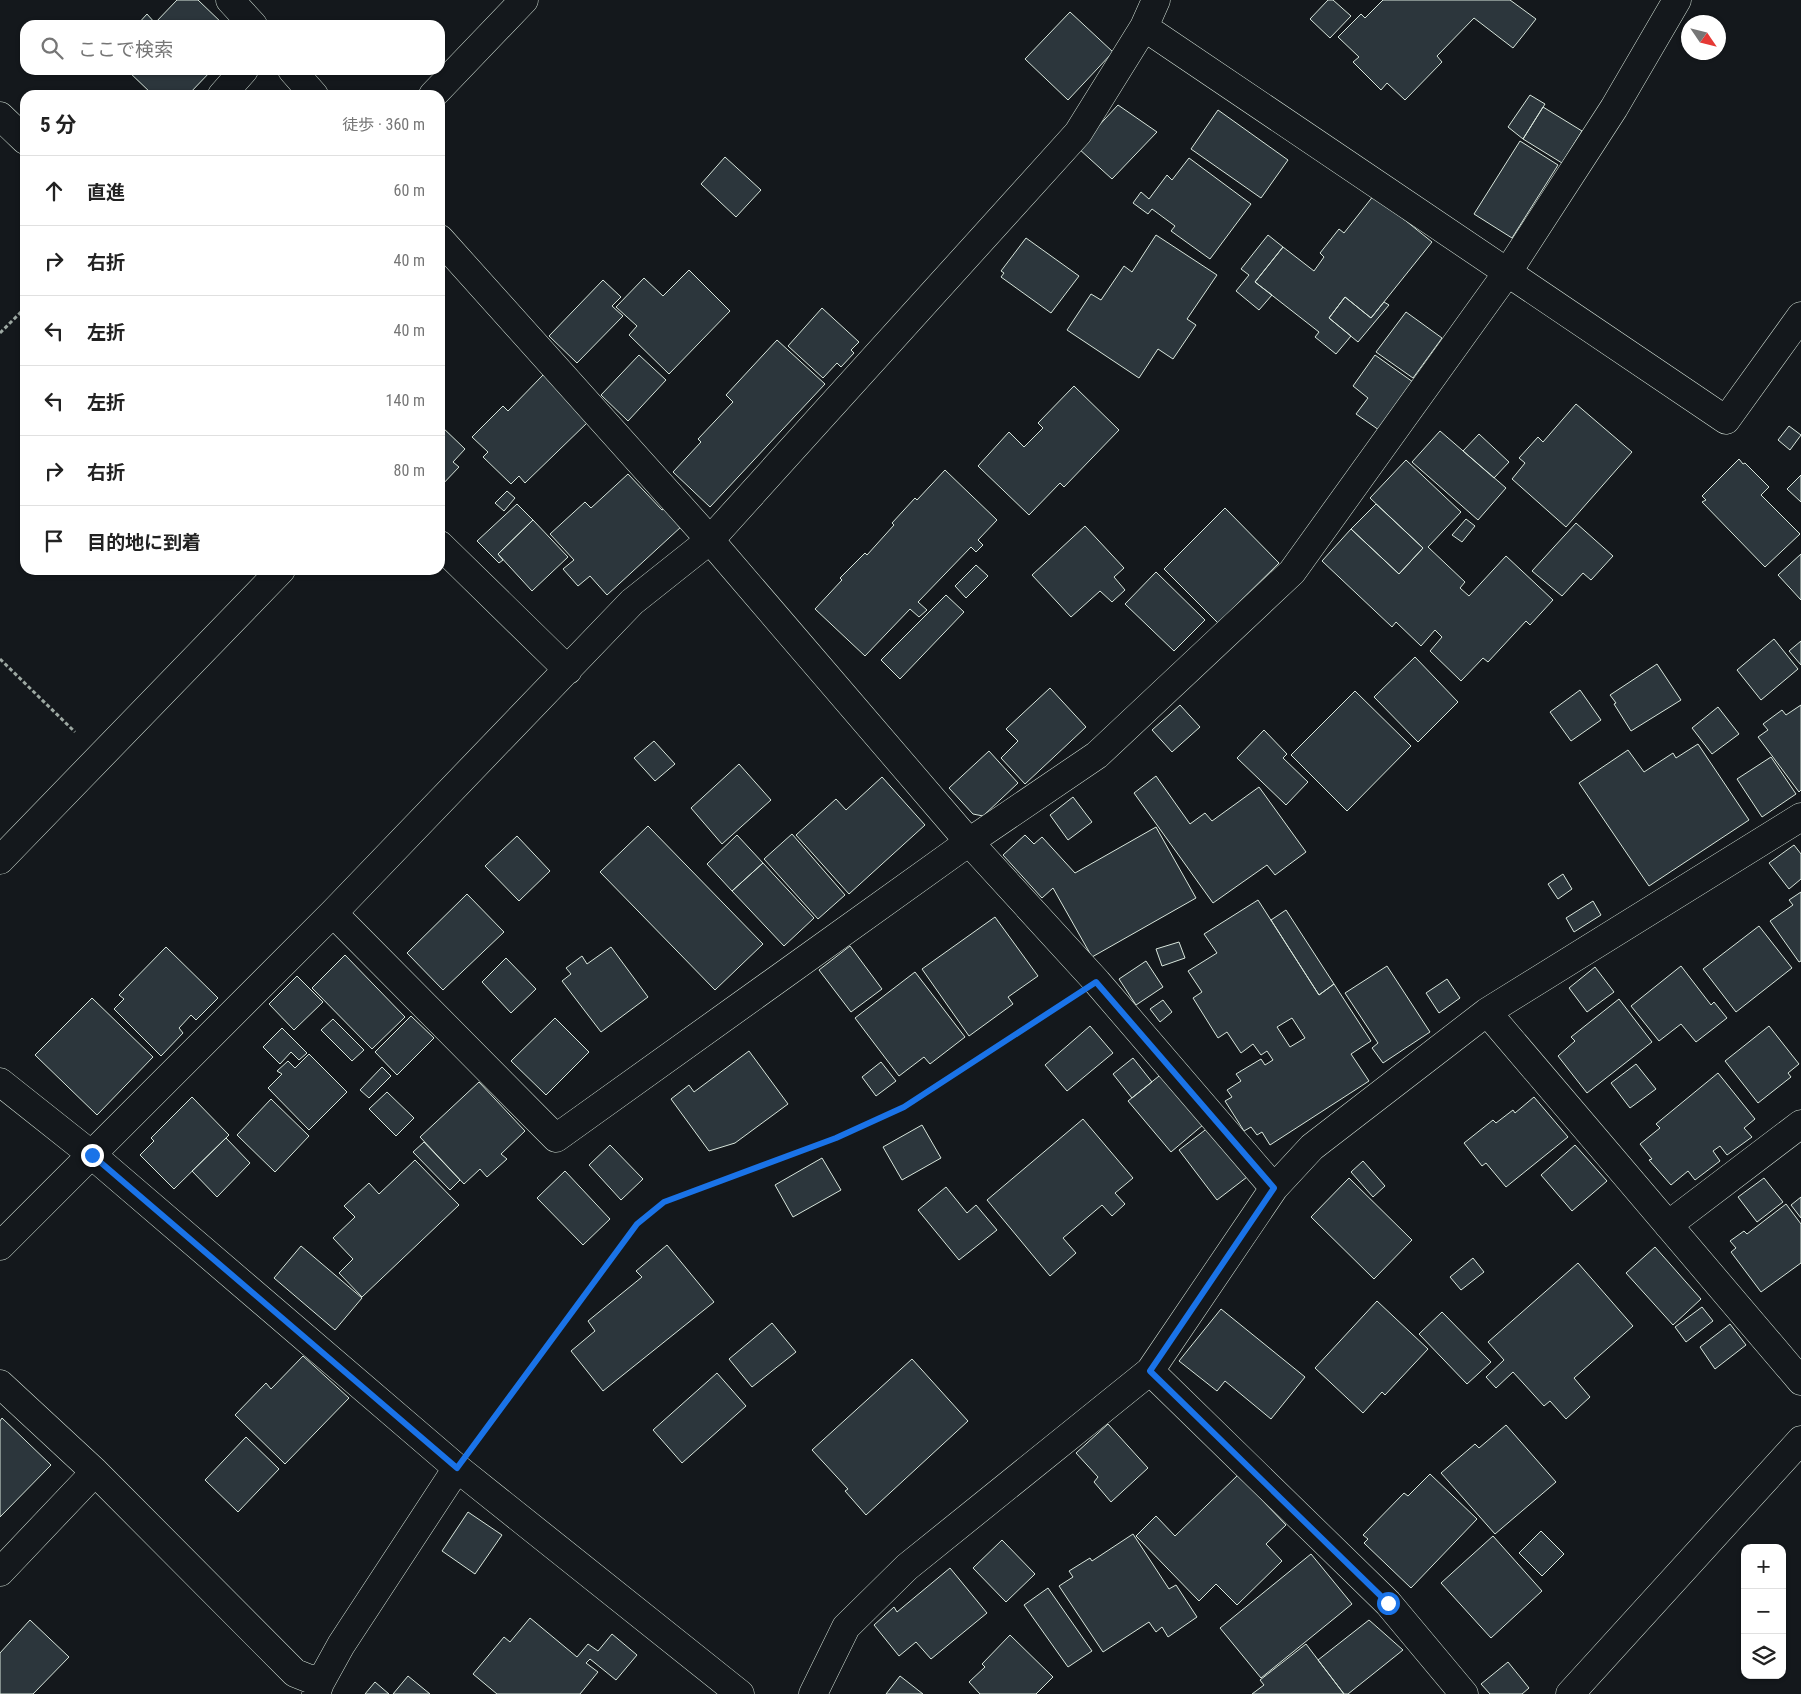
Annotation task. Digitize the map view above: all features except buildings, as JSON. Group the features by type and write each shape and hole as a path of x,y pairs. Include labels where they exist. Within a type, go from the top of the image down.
{"street":[{"path":"230,0 248,20"},
{"path":"438,90 524,0"},
{"path":"0,1246 333,913 632,602 710,540 1078,133 1144,27 1156,0"},
{"path":"333,913 556,1138 970,842 1097,755 1292,572 1507,273 1614,108 1677,0"},
{"path":"1144,27 1726,420 1801,316"},
{"path":"226,90 240,75"},
{"path":"296,75 310,90"},
{"path":"0,116 20,135"},
{"path":"445,245 710,540 970,842 1096,982 1274,1188"},
{"path":"445,550 568,670"},
{"path":"0,860 276,575"},
{"path":"813,1694 846,1627 907,1567 1150,1371 1274,1188 1312,1147 1487,1012 1801,817"},
{"path":"1487,1012 1801,1381"},
{"path":"0,1082 92,1155 457,1468 740,1694"},
{"path":"1668,1225 1801,1124"},
{"path":"1150,1371 1388,1603 1464,1694"},
{"path":"0,1384 95,1472 295,1673 318,1689 341,1645 457,1468"},
{"path":"1570,1694 1801,1440"},
{"path":"0,1572 95,1472"}],"path":[{"path":"0,333 20,313"},
{"path":"0,659 100,756"},
{"path":"457,1468 637,1224 664,1202 836,1138 904,1107 1096,982"}],"route":[{"path":"92,1155 457,1468 637,1224 664,1202 836,1138 904,1107 1096,982 1274,1188 1150,1371 1388,1603"}]}
